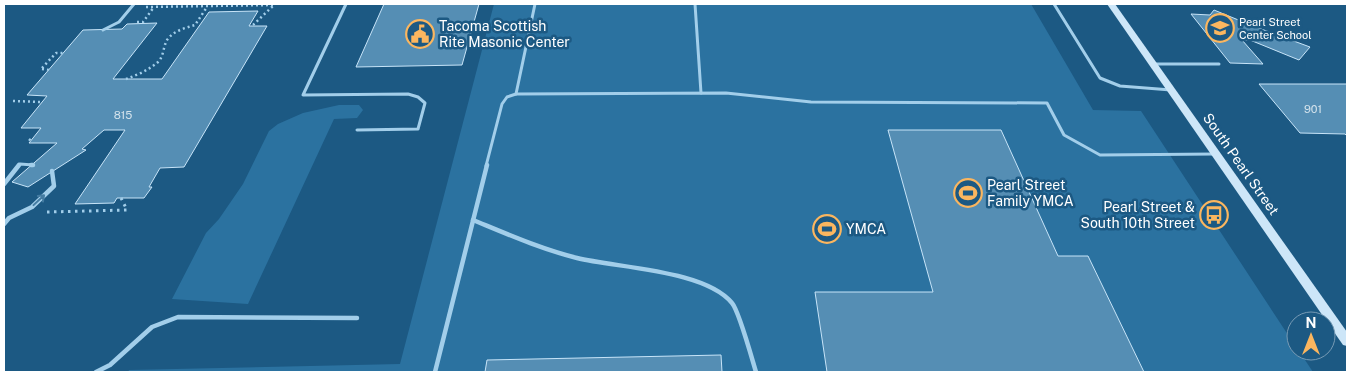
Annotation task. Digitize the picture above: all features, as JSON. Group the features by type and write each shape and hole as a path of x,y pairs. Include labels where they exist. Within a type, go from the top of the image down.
{"street":[{"name":"South Pearl Street","path":"1111,4 1347,341"}],"lane":[{"path":"103,30 119,22 134,4"},
{"path":"346,4 303,95 408,94 418,96 424,103 418,129 357,130"},
{"path":"516,94 535,4"},
{"path":"695,4 701,93"},
{"path":"1054,4 1100,78 1120,86 1172,90"},
{"path":"1154,64 1219,64"},
{"path":"435,372 502,104 507,97 516,94 726,93 811,102 1047,103 1064,135 1100,154 1175,156 1217,154"},
{"path":"4,184 20,164 33,165"},
{"path":"4,224 9,218 32,207 54,186 52,171"},
{"path":"473,220 535,245 578,258 677,276 710,286 733,304 756,372"},
{"path":"96,372 110,365 152,327 178,317 357,318"}],"path":[{"path":"142,7 274,5 252,26"},
{"path":"126,79 143,72 157,63 162,57 167,40 180,29 195,24 207,6"},
{"path":"50,70 42,68 56,52 64,53"},
{"path":"13,101 41,102"},
{"path":"42,212 127,210 121,198"}],"shaded area":[{"name":"YMCA","path":"494,4 1031,4 1093,110 1141,111 1286,332 1286,361 1306,361 1313,372 128,372 129,370 400,364"},
{"path":"339,105 359,105 363,110 357,118 334,119 248,304 172,299 206,233 219,219 243,184 269,131 278,124 303,113"}],"building":[{"name":"Tacoma Scottish Rite Masonic Center","path":"384,4 479,4 462,65 356,67"},
{"path":"1214,10 1310,47 1299,60 1250,40 1242,40 1263,64 1230,63 1191,14 1210,15"},
{"path":"258,11 249,26 267,26 184,167 160,168 149,187 152,187 144,198 117,198 114,203 75,204 125,130 104,130 82,149 86,150 28,187 12,182 57,143 29,143 41,128 21,128 47,96 27,95 83,30 122,29 127,24 157,23 113,79 162,79 209,12"},
{"path":"1259,84 1347,84 1347,136 1345,134 1300,133"},
{"name":"Pearl Street Family YMCA","path":"888,130 1001,130 1058,256 1088,256 1144,372 827,372 815,292 933,292"},
{"path":"721,355 722,372 485,372 487,360"}],"place":[{"name":"Pearl Street Center School","path":"1220,28"},
{"name":"Tacoma Scottish Rite Masonic Center","path":"420,34"},
{"name":"Pearl Street Family YMCA","path":"968,193"},
{"name":"Pearl Street & South 10th Street","path":"1214,215"},
{"name":"YMCA","path":"827,229"}]}
